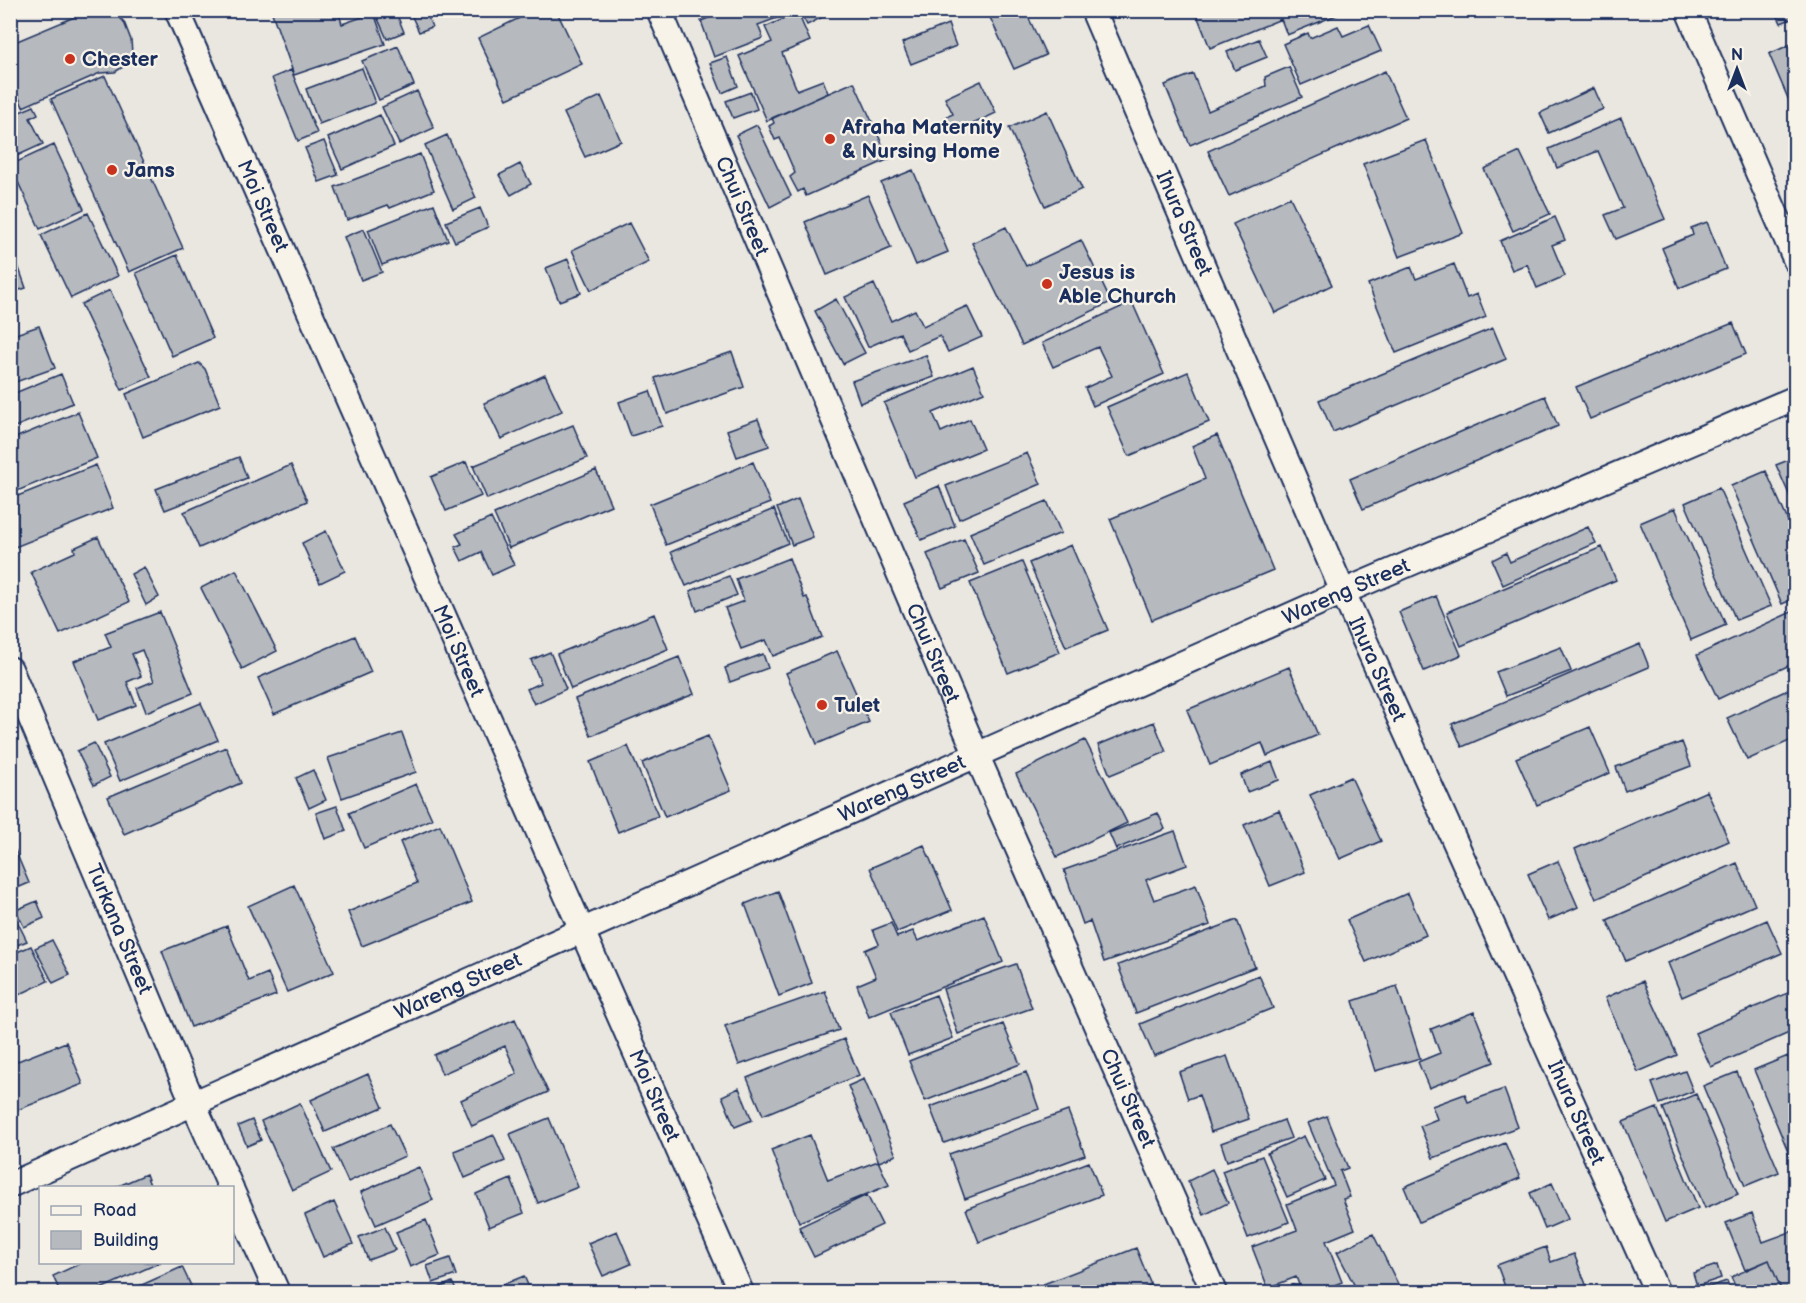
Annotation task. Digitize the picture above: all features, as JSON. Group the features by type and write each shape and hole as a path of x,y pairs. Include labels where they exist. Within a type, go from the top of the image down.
{"street":[{"name":"Moi Street","path":"177,10 580,931 639,1056 741,1293"},
{"name":"Chui Street","path":"659,10 976,756 1214,1293"},
{"name":"Ihura Street","path":"1093,10 1343,592 1657,1293"},
{"path":"1688,10 1796,261"},
{"name":"Wareng Street","path":"10,1185 1343,592 1796,398"},
{"name":"Turkana Street","path":"10,669 230,1186"},
{"name":"Turkana Street","path":"234,1195 277,1293"}],"building":[{"name":"Chester","path":"80,10 112,10 124,22 131,40 132,53 126,65 115,72 100,73 23,107 10,77 10,44 77,16"},
{"path":"271,10 338,10 342,24 374,13 385,44 294,75"},
{"path":"374,10 395,10 404,32 387,39"},
{"path":"409,10 425,10 432,27 419,32"},
{"path":"536,10 556,10 582,64 507,99 478,38"},
{"path":"728,10 786,10 788,14 758,25 763,38 714,57 701,21"},
{"path":"799,10 836,10 807,25"},
{"path":"1025,10 1046,55 1014,69 987,11"},
{"path":"1195,10 1349,10 1287,35 1281,19 1210,48"},
{"path":"1775,10 1796,10 1796,17 1781,23"},
{"path":"798,13 810,41 782,53 797,90 823,80 828,93 767,121 739,56 772,42 765,27"},
{"path":"948,24 956,46 911,64 902,43"},
{"path":"1369,25 1381,51 1301,85 1283,44 1308,33 1310,38 1338,26 1343,36"},
{"path":"1259,39 1267,57 1235,70 1227,52"},
{"path":"1796,42 1796,117 1769,54"},
{"path":"398,46 414,85 379,100 362,61"},
{"path":"727,57 738,86 722,93 710,63"},
{"path":"1289,67 1302,97 1190,145 1165,85 1193,74 1208,111 1266,86 1265,77"},
{"path":"362,68 375,103 319,124 306,89"},
{"path":"291,70 317,133 298,141 272,78"},
{"path":"1385,71 1406,118 1229,196 1208,151"},
{"path":"105,76 183,248 129,272 51,99"},
{"path":"981,81 996,113 952,134 944,118 953,114 945,98"},
{"name":"Afraha Maternity & Nursing Home","path":"854,82 889,159 806,196 803,189 798,192 790,177 795,173 780,138 775,140 769,126 774,123 772,118"},
{"path":"1594,88 1603,109 1549,133 1540,113"},
{"path":"417,91 434,128 399,144 382,107"},
{"path":"751,92 757,109 733,118 726,101"},
{"path":"601,96 621,141 585,157 564,113"},
{"path":"34,106 38,114 30,118 43,144 10,159 10,116"},
{"path":"1047,111 1082,189 1045,206 1009,128"},
{"path":"380,115 394,146 342,169 328,138"},
{"path":"1621,118 1665,219 1616,239 1605,215 1623,208 1598,151 1557,168 1549,149"},
{"path":"757,125 791,196 770,207 736,135"},
{"path":"447,135 476,198 453,209 425,145"},
{"path":"1426,140 1463,233 1399,257 1363,164"},
{"path":"324,141 338,175 319,182 305,148"},
{"path":"54,145 84,209 40,229 10,165"},
{"path":"1520,152 1550,214 1513,231 1484,169"},
{"path":"420,154 434,190 390,208 388,205 347,220 335,187"},
{"path":"520,164 531,184 511,195 499,175"},
{"path":"913,170 948,252 916,265 881,183"},
{"path":"868,195 891,248 827,275 805,222"},
{"path":"1290,197 1332,285 1275,313 1233,224"},
{"path":"434,204 448,240 382,265 368,230"},
{"path":"480,208 488,227 455,242 446,222"},
{"path":"88,213 118,276 71,298 41,235"},
{"path":"1555,217 1565,240 1552,245 1565,276 1537,288 1527,264 1512,270 1500,241"},
{"path":"1707,222 1726,269 1679,288 1662,248 1693,235 1691,228"},
{"path":"629,223 649,262 591,290 572,250"},
{"name":"Jesus is Able Church","path":"1006,227 1026,266 1081,240 1111,302 1022,345 972,243"},
{"path":"364,229 382,272 361,280 344,237"},
{"path":"14,254 26,288 10,293 10,255"},
{"path":"177,255 213,338 172,356 136,273"},
{"path":"568,259 581,293 559,301 546,268"},
{"path":"1454,264 1467,298 1477,294 1486,317 1396,353 1368,284 1411,267 1416,279"},
{"path":"874,284 891,321 915,310 923,326 967,306 982,337 948,352 940,336 908,350 900,333 868,347 845,297"},
{"path":"110,290 151,377 122,390 81,304"},
{"path":"836,299 865,353 843,364 815,311"},
{"path":"1132,302 1164,374 1093,406 1085,388 1112,376 1098,347 1053,367 1042,343"},
{"path":"1733,323 1746,354 1590,419 1576,387"},
{"path":"39,326 55,368 10,384 10,336"},
{"path":"1493,328 1506,359 1333,432 1319,400"},
{"path":"732,352 744,387 667,414 655,378"},
{"path":"926,355 934,377 860,403 852,381"},
{"path":"199,363 205,369 220,405 143,437 126,394"},
{"path":"973,366 984,392 933,413 941,432 970,419 983,449 915,477 884,403"},
{"path":"1188,372 1209,422 1129,456 1107,407"},
{"path":"61,374 73,403 10,429 10,395"},
{"path":"545,375 562,411 501,439 484,403"},
{"path":"650,391 662,426 631,436 619,402"},
{"path":"1545,396 1558,426 1363,509 1350,479"},
{"path":"78,412 97,458 10,494 10,440"},
{"path":"758,419 769,446 737,457 727,430"},
{"path":"573,425 587,458 487,499 473,466"},
{"path":"1217,435 1273,570 1152,620 1110,519 1205,479 1192,446"},
{"path":"1027,453 1041,484 959,519 946,486"},
{"path":"239,457 247,478 165,510 156,489"},
{"path":"1796,457 1796,510 1776,465"},
{"path":"466,462 481,496 446,511 431,477"},
{"path":"753,462 770,503 666,545 650,504"},
{"path":"96,465 113,508 10,549 10,499"},
{"path":"291,465 307,501 199,548 184,512"},
{"path":"596,470 611,505 509,548 494,514"},
{"path":"1766,471 1796,539 1796,598 1782,604 1731,486"},
{"path":"939,486 955,526 921,540 904,501"},
{"path":"1719,488 1771,606 1736,620 1685,503"},
{"path":"798,499 813,537 792,545 777,508"},
{"path":"1047,501 1061,533 984,565 970,533"},
{"path":"1675,508 1726,625 1691,640 1640,523"},
{"path":"774,509 788,543 686,586 671,552"},
{"path":"491,518 514,565 492,575 481,552 462,561 455,547 462,544 456,534"},
{"path":"1588,527 1596,543 1503,585 1492,560 1506,553 1510,562"},
{"path":"326,531 345,571 320,583 302,543"},
{"path":"98,537 129,602 60,634 31,572 75,552 74,548"},
{"path":"964,539 979,573 942,588 927,554"},
{"path":"1071,545 1108,630 1066,647 1029,563"},
{"path":"1602,547 1616,580 1461,646 1447,612"},
{"path":"789,558 822,637 773,656 766,640 741,649 725,608 744,601 736,579"},
{"path":"1022,562 1060,652 1008,673 970,583"},
{"path":"144,567 159,597 146,605 131,574"},
{"path":"236,570 277,651 242,669 201,588"},
{"path":"729,576 737,595 697,611 690,591"},
{"path":"1436,596 1461,655 1424,671 1399,612"},
{"path":"1796,610 1796,662 1718,699 1697,655"},
{"path":"160,612 193,693 146,712 137,688 154,681 142,650 132,654 141,676 127,682 136,705 98,720 74,661 111,647 105,633"},
{"path":"654,614 668,649 571,689 557,654"},
{"path":"355,636 371,672 274,714 258,678"},
{"path":"1640,644 1649,667 1462,747 1452,724"},
{"path":"1561,647 1571,671 1506,696 1496,672"},
{"path":"837,651 869,722 817,744 786,673"},
{"path":"550,652 566,689 534,704 527,689 541,683 531,660"},
{"path":"763,654 768,668 730,682 725,668"},
{"path":"679,657 694,694 591,736 575,699"},
{"path":"1289,667 1318,735 1267,756 1262,743 1210,765 1187,710"},
{"path":"1796,686 1796,738 1747,760 1727,718"},
{"path":"201,703 218,740 120,781 104,744"},
{"path":"1154,722 1166,752 1110,775 1098,745"},
{"path":"1590,727 1610,773 1537,805 1516,758"},
{"path":"402,733 416,772 342,798 328,758"},
{"path":"708,736 731,790 665,817 642,763"},
{"path":"1085,740 1127,823 1057,857 1016,774"},
{"path":"1682,742 1691,766 1625,791 1616,767"},
{"path":"94,743 110,777 94,785 77,751"},
{"path":"628,746 658,816 618,832 590,762"},
{"path":"226,747 241,783 124,834 108,797"},
{"path":"1272,762 1279,780 1247,792 1241,775"},
{"path":"313,770 326,800 309,808 296,778"},
{"path":"1351,777 1381,841 1340,859 1310,795"},
{"path":"416,784 432,819 364,848 349,813"},
{"path":"1707,791 1729,841 1596,899 1575,849"},
{"path":"337,806 346,831 325,839 316,813"},
{"path":"1279,810 1305,872 1270,886 1244,825"},
{"path":"1158,813 1165,829 1116,849 1109,833"},
{"path":"440,825 472,902 362,946 348,912 417,883 400,842"},
{"path":"1175,831 1187,865 1146,880 1154,900 1196,885 1210,925 1104,962 1090,921 1083,924 1064,870"},
{"path":"924,845 952,910 897,932 870,868"},
{"path":"15,850 29,883 10,891 10,852"},
{"path":"1558,861 1578,907 1548,920 1528,874"},
{"path":"1737,863 1755,905 1626,961 1607,920"},
{"path":"294,885 334,972 287,992 248,906"},
{"path":"778,891 812,983 779,996 745,904"},
{"path":"1408,893 1426,935 1366,962 1347,920"},
{"path":"37,901 44,918 24,927 16,910"},
{"path":"10,907 27,941 10,948"},
{"path":"984,915 1003,962 869,1017 857,985 876,977 865,950 879,944 873,930 891,923 897,937 913,931 918,941"},
{"path":"1237,920 1255,967 1136,1013 1118,965"},
{"path":"1767,920 1782,953 1682,997 1668,963"},
{"path":"227,926 249,981 268,973 276,995 191,1027 162,951"},
{"path":"52,940 70,975 53,983 35,948"},
{"path":"31,946 48,981 10,999 10,955"},
{"path":"1016,964 1032,1008 958,1034 943,989"},
{"path":"1259,975 1273,1008 1154,1056 1140,1024"},
{"path":"1643,981 1677,1055 1638,1072 1605,998"},
{"path":"1397,986 1420,1058 1375,1071 1353,1001"},
{"path":"1795,990 1796,1030 1711,1067 1695,1033"},
{"path":"825,991 839,1030 739,1065 725,1026"},
{"path":"936,995 953,1038 908,1055 891,1012"},
{"path":"1474,1012 1494,1062 1429,1088 1418,1062 1440,1053 1431,1029"},
{"path":"515,1019 548,1092 472,1126 461,1100 517,1074 505,1046 442,1074 434,1055"},
{"path":"1003,1024 1020,1064 925,1101 909,1061"},
{"path":"844,1039 859,1075 763,1115 747,1078"},
{"path":"66,1042 83,1084 10,1113 10,1064"},
{"path":"1227,1056 1249,1119 1211,1132 1199,1095 1188,1099 1179,1072"},
{"path":"1788,1056 1796,1075 1796,1170 1754,1070"},
{"path":"1685,1071 1693,1091 1660,1104 1652,1083"},
{"path":"1026,1072 1039,1109 944,1143 930,1107"},
{"path":"1737,1072 1779,1172 1745,1186 1703,1086"},
{"path":"368,1074 383,1107 325,1132 311,1100"},
{"path":"864,1079 896,1155 879,1162 848,1086"},
{"path":"739,1088 752,1120 735,1127 722,1096"},
{"path":"1504,1089 1518,1127 1433,1158 1420,1126 1437,1119 1432,1106 1465,1094 1468,1102"},
{"path":"1696,1094 1738,1194 1705,1208 1663,1108"},
{"path":"300,1103 331,1172 292,1190 261,1121"},
{"path":"1657,1108 1698,1208 1665,1222 1623,1122"},
{"path":"1068,1111 1085,1155 965,1199 949,1154"},
{"path":"1327,1116 1348,1168 1340,1171 1350,1197 1343,1199 1355,1229 1326,1241 1342,1282 1317,1292 1302,1292 1296,1277 1268,1288 1252,1247 1297,1230 1287,1204 1334,1185 1308,1123"},
{"path":"549,1118 578,1187 538,1203 510,1134"},
{"path":"252,1120 261,1140 247,1146 238,1126"},
{"path":"1284,1120 1291,1138 1227,1161 1221,1143"},
{"path":"390,1124 405,1156 348,1182 333,1149"},
{"path":"494,1135 505,1161 465,1178 454,1151"},
{"path":"810,1135 828,1180 878,1161 889,1185 799,1222 771,1150"},
{"path":"1304,1136 1325,1180 1287,1197 1267,1153"},
{"path":"1505,1143 1520,1178 1419,1222 1404,1187"},
{"path":"1262,1156 1289,1222 1248,1238 1222,1171"},
{"path":"1089,1162 1102,1195 979,1242 966,1209"},
{"path":"419,1167 433,1200 376,1225 361,1192"},
{"path":"1212,1169 1228,1203 1204,1215 1188,1181"},
{"path":"146,1174 150,1186 119,1186"},
{"path":"511,1179 524,1213 489,1227 476,1194"},
{"path":"1552,1183 1568,1219 1545,1229 1530,1193"},
{"path":"867,1195 882,1225 814,1257 799,1227"},
{"path":"334,1202 353,1244 323,1257 305,1215"},
{"path":"1752,1213 1763,1242 1793,1231 1796,1237 1796,1292 1782,1292 1769,1260 1745,1270 1726,1223"},
{"path":"426,1220 440,1255 410,1267 396,1232"},
{"path":"385,1227 395,1250 368,1260 359,1237"},
{"path":"617,1231 631,1264 603,1276 588,1243"},
{"path":"1373,1234 1401,1290 1358,1292 1337,1252"},
{"path":"1546,1247 1551,1262 1574,1254 1589,1292 1507,1292 1497,1265"},
{"path":"1136,1248 1151,1285 1133,1292 1023,1292"},
{"path":"450,1258 456,1275 433,1283 427,1266"},
{"path":"1769,1260 1782,1292 1738,1292 1731,1277"},
{"path":"79,1264 157,1264 94,1292 60,1292 53,1276"},
{"path":"1717,1265 1721,1278 1697,1286 1693,1273"},
{"path":"182,1267 194,1292 126,1292"},
{"path":"524,1276 531,1292 505,1292 502,1285"},
{"path":"1727,1281 1731,1292 1693,1292"},
{"path":"452,1282 457,1292 438,1292 436,1289"},
{"path":"363,1285 366,1292 346,1292"},
{"path":"1293,1285 1296,1292 1278,1292"},
{"path":"1469,1286 1471,1292 1449,1292"}],"place":[{"name":"Chester","path":"70,59"},
{"name":"Afraha Maternity & Nursing Home","path":"830,139"},
{"name":"Jams","path":"112,170"},
{"name":"Jesus is Able Church","path":"1047,284"},
{"name":"Tulet","path":"822,705"}]}
